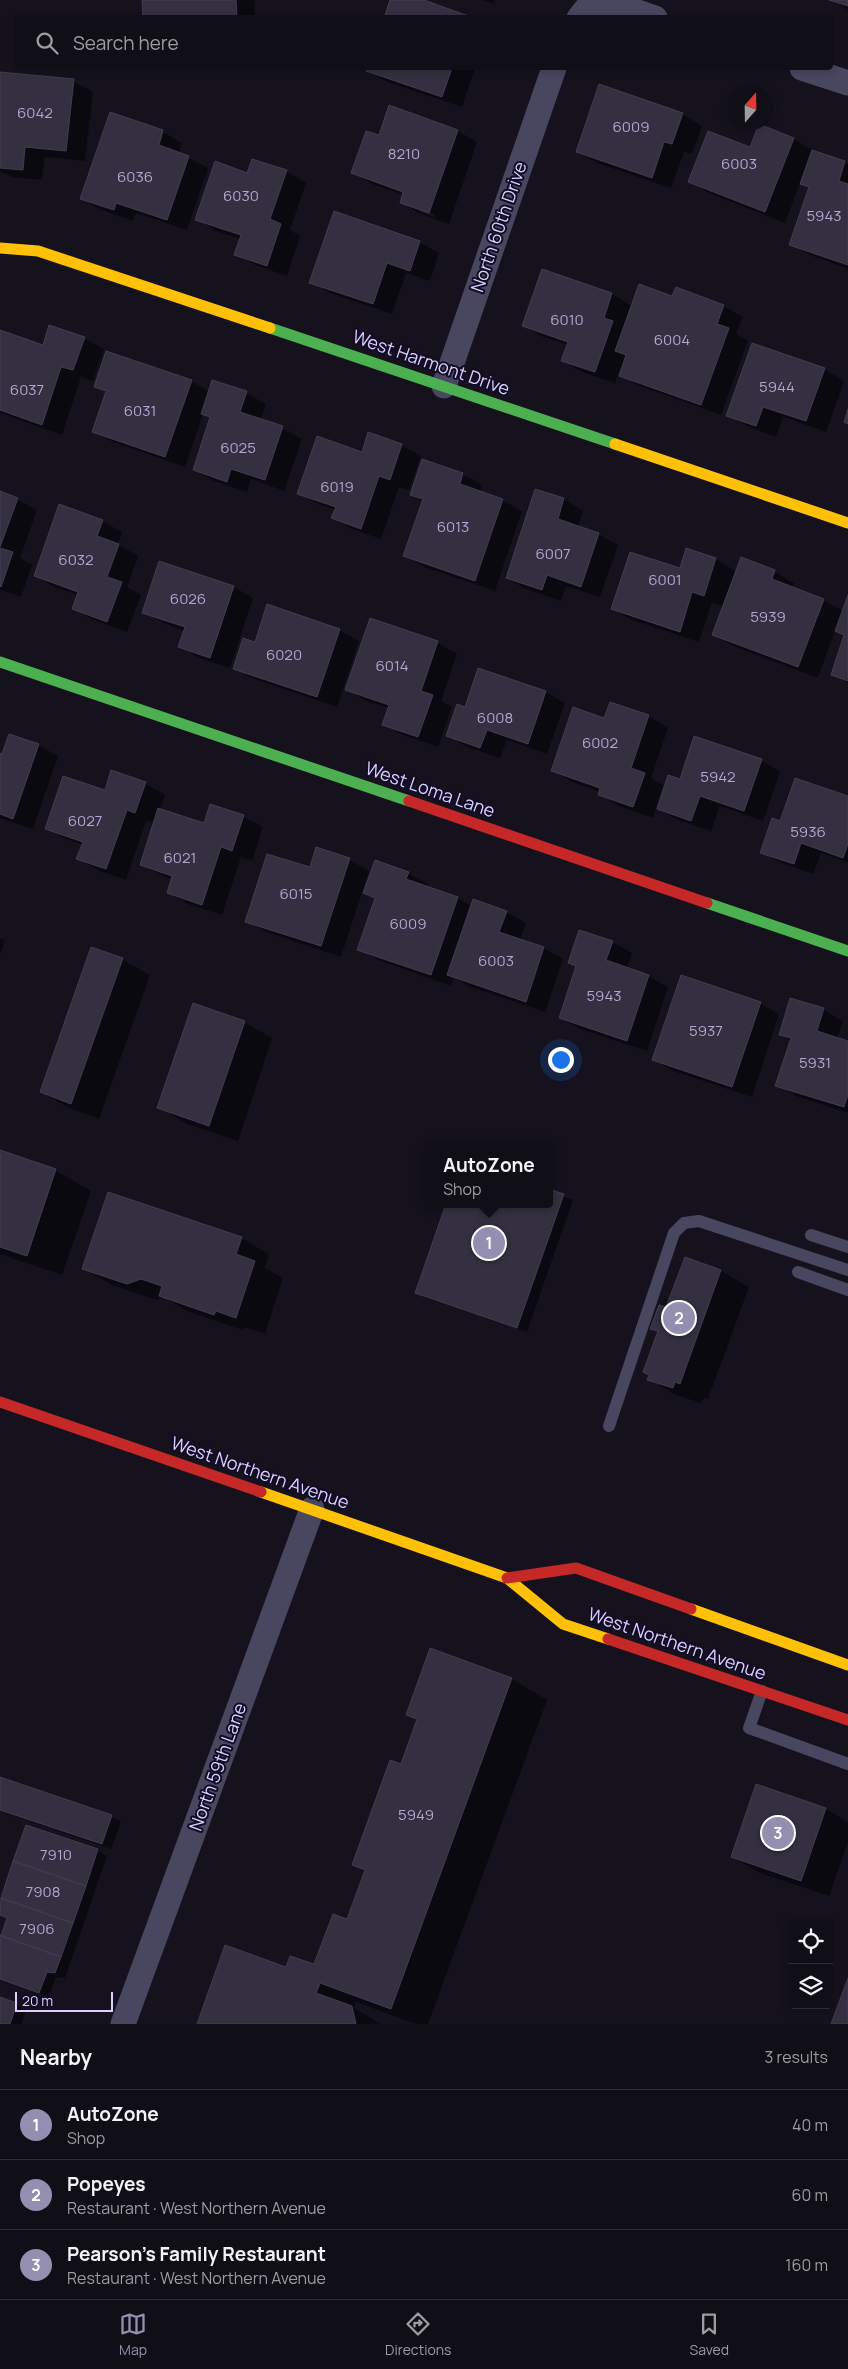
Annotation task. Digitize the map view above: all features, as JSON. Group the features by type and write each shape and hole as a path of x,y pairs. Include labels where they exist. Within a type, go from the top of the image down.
{"street":[{"path":"583,13 638,12 646,15"},
{"name":"North 60th Drive","path":"444,386 553,70"},
{"path":"808,70 848,83"},
{"name":"West Harmont Drive","path":"0,248 38,251 848,523"},
{"name":"West Loma Lane","path":"0,662 848,951"},
{"name":"West Northern Avenue","path":"0,1402 508,1578 563,1624 848,1720"},
{"name":"North 59th Lane","path":"123,2024 312,1509"},
{"name":"West Northern Avenue","path":"508,1578 576,1568 848,1664"}],"lane":[{"path":"609,1426 674,1233 684,1222 699,1221 848,1270"},
{"path":"811,1235 848,1247"},
{"path":"798,1272 848,1290"},
{"path":"762,1691 749,1728 848,1764"}],"building":[{"path":"142,0 236,0 237,15 143,15"},
{"path":"390,0 424,0 466,15 385,15"},
{"path":"829,0 848,0 848,6"},
{"path":"366,70 451,70 442,97"},
{"path":"0,72 74,79 66,151 25,147 23,170 0,168"},
{"path":"599,84 683,113 672,144 664,142 652,178 576,152"},
{"path":"389,105 458,130 429,213 400,203 403,192 351,173 366,131 379,135"},
{"path":"110,112 163,130 159,145 189,156 167,220 116,203 114,210 80,199"},
{"path":"757,130 773,130 794,138 765,212 688,182 708,131 750,147"},
{"path":"812,150 845,161 839,181 848,184 848,265 789,245 809,187 800,184"},
{"path":"252,159 287,170 270,219 281,224 267,266 234,255 241,235 195,220 215,161 247,173"},
{"path":"334,211 420,241 410,271 387,263 373,304 309,283"},
{"path":"542,269 612,293 604,318 613,321 595,372 561,361 568,342 522,326"},
{"path":"639,284 672,296 676,287 724,305 717,324 729,328 701,405 619,376 626,355 615,351"},
{"path":"49,325 85,337 73,370 61,367 42,425 0,410 0,330 43,345"},
{"path":"752,343 825,368 806,421 763,407 756,426 726,416"},
{"path":"106,351 192,380 165,457 92,432 106,391 94,387"},
{"path":"212,380 247,391 240,412 283,426 265,480 231,469 227,482 193,470 210,417 201,414"},
{"path":"848,409 848,424 844,422"},
{"path":"368,432 402,444 390,480 379,476 361,529 331,518 336,507 297,494 317,436 362,452"},
{"path":"422,459 463,473 460,484 503,499 475,581 403,556 423,499 410,495"},
{"path":"535,489 564,498 558,519 599,533 581,587 547,575 542,590 506,578"},
{"path":"0,491 18,498 0,547"},
{"path":"59,504 103,520 97,536 119,544 107,577 122,582 107,622 72,609 78,592 34,576"},
{"path":"0,548 13,552 1,587 0,586"},
{"path":"686,548 716,558 704,596 692,592 680,632 611,609 630,552 680,568"},
{"path":"741,557 775,570 772,579 824,599 798,667 712,635"},
{"path":"159,561 234,586 210,658 178,647 185,627 142,613"},
{"path":"848,595 848,681 831,675 844,635 835,631"},
{"path":"267,604 340,629 317,697 233,669 243,638 255,642"},
{"path":"370,618 438,641 421,691 433,695 418,737 382,725 389,705 345,690"},
{"path":"478,668 546,691 528,744 487,730 480,748 446,736 457,704 465,707"},
{"path":"610,702 649,715 631,768 645,773 633,807 598,795 600,788 551,771 573,707 604,718"},
{"path":"9,734 39,744 13,819 0,814 0,753 2,754"},
{"path":"694,736 762,759 744,811 700,796 691,821 657,809 668,775 680,779"},
{"path":"111,770 146,782 135,813 127,810 106,869 76,859 83,842 45,829 63,776 105,790"},
{"path":"795,778 848,796 848,844 843,858 801,843 794,864 760,853 772,818 780,821"},
{"path":"210,804 244,815 232,851 221,847 202,905 167,893 172,876 140,865 158,808 204,823"},
{"path":"316,847 350,858 321,946 245,922 267,854 310,867"},
{"path":"375,860 409,872 406,879 458,897 431,975 357,950 375,898 363,893"},
{"path":"473,899 507,911 499,932 544,947 526,1002 447,975"},
{"path":"579,930 613,941 606,960 649,975 627,1041 559,1018 576,966 568,963"},
{"path":"91,947 123,958 71,1104 40,1092"},
{"path":"681,975 761,1002 732,1087 652,1060"},
{"path":"790,998 824,1008 817,1031 848,1041 848,1094 844,1107 775,1086 791,1038 779,1035"},
{"path":"193,1003 245,1021 209,1126 157,1108"},
{"path":"0,1150 56,1169 27,1256 0,1247"},
{"path":"553,1190 564,1194 517,1328 415,1293 445,1208 553,1208"},
{"path":"108,1192 242,1237 236,1254 255,1261 236,1318 216,1311 214,1315 159,1296 162,1286 141,1279 127,1284 82,1269"},
{"path":"685,1257 721,1270 680,1384 675,1382 673,1388 647,1380 649,1375 643,1372 658,1331 650,1329 659,1305 666,1307"},
{"path":"430,1648 512,1678 391,2009 320,1983 316,1993 352,2006 356,2024 197,2024 225,1945 286,1967 290,1956 314,1964 333,1914 347,1919 365,1870 352,1865 390,1760 401,1764 417,1719 406,1715"},
{"path":"0,1777 112,1815 102,1844 0,1810"},
{"path":"756,1784 826,1808 801,1881 731,1857"},
{"path":"26,1825 98,1849 86,1886 13,1861"},
{"path":"13,1861 86,1886 73,1923 1,1898"},
{"path":"1,1898 73,1923 61,1957 1,1936 7,1918 0,1915"},
{"path":"0,1935 61,1957 55,1973 47,1972 39,1993 0,1979"},
{"path":"848,1978 848,2024 831,2024 838,2005"},
{"path":"0,1997 17,2003 10,2024 0,2024"}],"traffic: fast":[{"path":"270,328 615,444"},
{"path":"0,662 409,801"},
{"path":"707,903 848,951"}],"traffic: slow":[{"path":"0,248 38,251 270,328"},
{"path":"615,444 848,523"},
{"path":"261,1492 507,1578 563,1624 608,1639"},
{"path":"691,1609 848,1665"}],"traffic: jam":[{"path":"409,801 707,903"},
{"path":"0,1402 261,1492"},
{"path":"507,1578 576,1568 691,1609"},
{"path":"608,1639 848,1720"}],"place":[{"name":"AutoZone","path":"489,1243"},
{"name":"Popeyes","path":"679,1318"},
{"name":"Pearson's Family Restaurant","path":"778,1833"}]}
